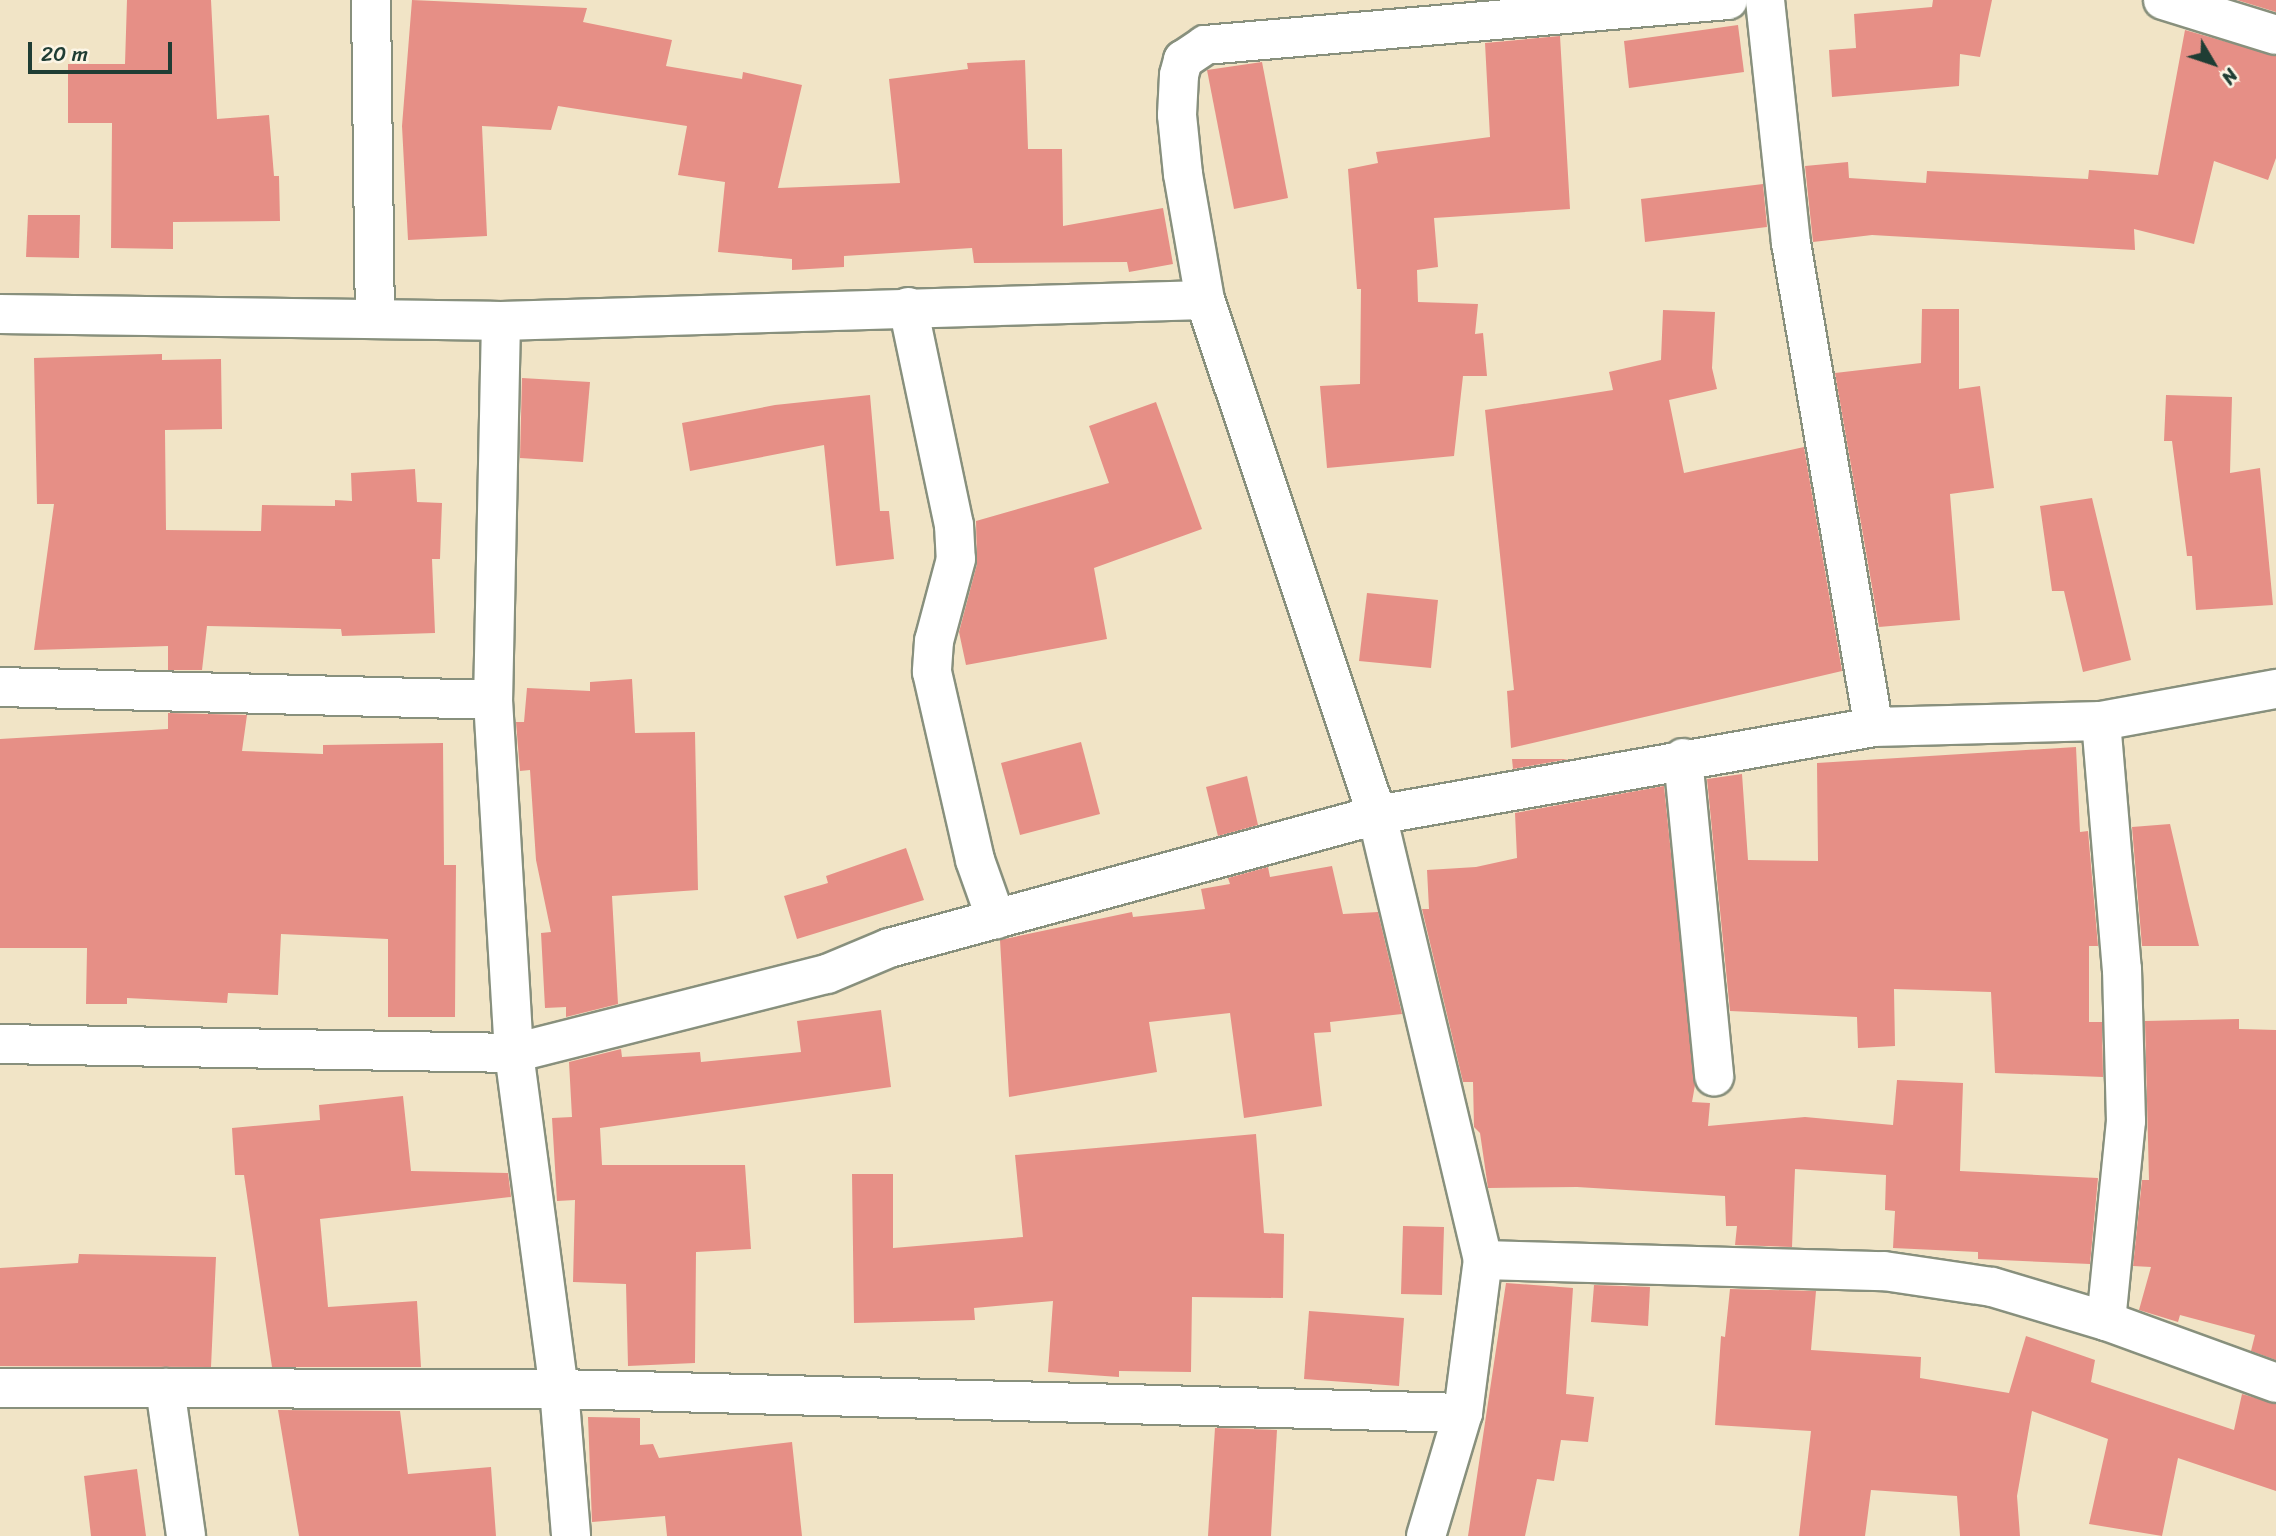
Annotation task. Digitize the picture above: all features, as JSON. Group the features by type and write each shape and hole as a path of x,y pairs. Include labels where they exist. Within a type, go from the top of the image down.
{"street":[{"path":"371,0 374,319"},
{"path":"1426,1536 1463,1413 1483,1260 1377,815 1205,300 1177,115 1179,75 1194,50 1728,0"},
{"path":"1765,0 1791,243 1874,727"},
{"path":"2163,0 2276,35"},
{"path":"0,314 501,321 1205,300"},
{"path":"908,307 954,525 956,559 934,641 932,672 975,860 996,919"},
{"path":"501,321 493,699 514,1053 559,1388 571,1536"},
{"path":"0,687 493,699"},
{"path":"0,1044 514,1053 827,974 889,948 1377,815 1683,758 1874,727 2101,721 2276,689"},
{"path":"2101,721 2122,969 2126,1121 2106,1321"},
{"path":"1683,758 1714,1076"},
{"path":"1483,1260 1884,1271 1992,1287 2106,1321 2276,1383"},
{"path":"0,1388 559,1388 1463,1413"},
{"path":"165,1388 186,1536"}],"building":[{"path":"127,0 211,0 217,119 269,115 274,176 279,176 280,221 173,222 173,249 111,248 112,123 68,123 68,64 125,64"},
{"path":"412,0 587,8 583,22 672,40 666,66 742,79 743,72 802,85 778,188 900,183 889,79 968,69 967,63 1025,60 1028,149 1062,149 1063,226 1163,208 1173,264 1129,272 1127,262 974,263 972,248 844,256 844,267 792,270 792,259 718,252 725,182 678,175 687,126 558,106 551,130 482,126 487,236 408,240 402,126"},
{"path":"1933,0 1992,0 1980,57 1960,54 1959,86 1832,97 1829,50 1856,48 1854,14 1932,7"},
{"path":"2237,0 2276,0 2276,12"},
{"path":"1738,25 1744,72 1629,88 1624,41"},
{"path":"2185,30 2276,56 2276,158 2268,180 2214,161 2194,244 2134,229 2135,250 1872,235 1813,242 1805,166 1848,162 1849,178 1926,183 1927,171 2088,179 2089,170 2158,175"},
{"path":"1560,36 1570,209 1434,218 1438,267 1417,270 1418,302 1478,304 1475,334 1483,333 1487,376 1463,376 1454,456 1327,468 1320,386 1360,384 1361,289 1357,289 1348,169 1378,163 1376,152 1490,137 1485,43"},
{"path":"1262,62 1288,198 1234,209 1207,70"},
{"path":"1763,184 1767,227 1645,242 1641,199"},
{"path":"28,215 80,215 79,258 26,257"},
{"path":"1922,309 1959,309 1959,389 1980,386 1994,488 1950,494 1960,620 1879,627 1835,373 1921,363"},
{"path":"1663,310 1715,312 1712,368 1717,389 1669,400 1684,473 1804,447 1842,671 1511,748 1507,691 1514,690 1485,410 1613,390 1609,372 1661,360"},
{"path":"162,354 162,360 221,359 222,429 165,430 166,530 261,531 262,505 335,506 335,500 352,501 351,473 415,469 417,502 442,503 440,559 432,559 435,633 342,636 341,629 207,626 202,670 168,670 168,646 34,650 54,504 37,504 34,358"},
{"path":"522,378 590,382 583,462 520,458"},
{"path":"870,395 880,511 889,511 894,559 836,566 824,445 690,471 682,423 775,405"},
{"path":"2166,395 2232,397 2230,473 2260,468 2273,605 2196,610 2192,556 2187,556 2172,441 2164,441"},
{"path":"1156,402 1202,529 1094,568 1107,639 966,665 959,632 977,564 976,521 1109,483 1089,426"},
{"path":"2092,498 2131,660 2083,672 2064,591 2052,591 2040,506"},
{"path":"1367,593 1438,600 1431,668 1359,661"},
{"path":"632,679 635,733 695,732 698,890 612,896 618,1004 566,1017 566,1007 545,1008 541,933 551,932 536,860 530,770 520,771 516,722 524,722 527,688 590,691 590,682"},
{"path":"168,713 247,715 242,751 323,754 323,745 443,743 444,865 456,865 455,1017 388,1017 388,939 281,934 278,995 228,993 227,1003 127,998 127,1004 86,1004 87,948 0,948 0,739 168,729"},
{"path":"1081,742 1100,814 1020,835 1001,763"},
{"path":"2076,747 2080,832 2088,831 2098,946 2089,946 2089,1022 2102,1022 2103,1077 1995,1073 1991,992 1894,989 1895,1046 1858,1048 1857,1017 1730,1011 1707,779 1742,774 1748,860 1818,861 1817,763"},
{"path":"1512,759 1569,759 1513,769"},
{"path":"1247,776 1258,825 1218,836 1206,787"},
{"path":"1664,786 1695,1085 1692,1102 1710,1103 1708,1126 1805,1117 1893,1125 1897,1080 1963,1083 1960,1171 2098,1178 2090,1264 1978,1259 1978,1252 1893,1248 1895,1211 1885,1210 1886,1175 1795,1169 1792,1247 1735,1245 1737,1226 1726,1226 1725,1196 1577,1187 1488,1188 1480,1133 1474,1127 1473,1082 1463,1082 1422,909 1429,909 1427,870 1476,867 1517,858 1515,813"},
{"path":"2170,824 2199,946 2142,946 2132,827"},
{"path":"906,848 924,900 797,939 784,896 828,883 826,876"},
{"path":"1332,866 1343,914 1378,912 1402,1014 1330,1022 1331,1032 1314,1033 1322,1106 1244,1118 1230,1013 1149,1022 1157,1072 1009,1097 1000,940 1132,912 1133,917 1205,909 1201,889 1230,884 1228,878 1268,867 1270,877"},
{"path":"881,1010 891,1087 600,1128 602,1165 745,1165 751,1249 696,1252 695,1363 628,1366 626,1284 573,1282 575,1200 557,1201 552,1118 572,1117 569,1062 621,1049 622,1057 700,1052 701,1062 801,1052 797,1021"},
{"path":"2239,1019 2239,1029 2276,1030 2276,1360 2251,1351 2255,1335 2180,1315 2178,1322 2139,1310 2151,1267 2133,1266 2142,1180 2149,1180 2145,1021"},
{"path":"403,1096 411,1171 508,1173 511,1197 320,1219 328,1307 417,1301 421,1367 272,1367 244,1175 235,1175 232,1128 320,1120 319,1105"},
{"path":"1256,1134 1264,1233 1284,1234 1283,1298 1192,1297 1191,1372 1119,1371 1119,1377 1048,1372 1053,1301 974,1308 975,1320 854,1323 852,1174 893,1174 893,1248 1023,1237 1015,1155"},
{"path":"1403,1226 1444,1227 1442,1295 1401,1294"},
{"path":"79,1254 216,1257 211,1367 0,1366 0,1268 78,1263"},
{"path":"1506,1283 1573,1288 1566,1394 1594,1397 1588,1442 1561,1440 1554,1481 1537,1479 1525,1536 1468,1536"},
{"path":"1594,1285 1650,1287 1648,1326 1591,1322"},
{"path":"1730,1289 1816,1291 1811,1350 1921,1357 1920,1378 2009,1393 2026,1336 2095,1360 2091,1382 2234,1430 2242,1394 2276,1404 2276,1491 2178,1458 2162,1536 2089,1524 2108,1439 2032,1411 2017,1496 2020,1536 1960,1536 1957,1496 1871,1490 1865,1536 1799,1536 1811,1431 1715,1425 1721,1336 1725,1337"},
{"path":"1309,1311 1404,1318 1399,1386 1304,1379"},
{"path":"278,1410 400,1411 408,1474 491,1467 496,1536 299,1536"},
{"path":"588,1417 640,1418 640,1445 653,1444 659,1458 792,1442 802,1536 667,1536 665,1516 592,1522"},
{"path":"1215,1428 1277,1430 1271,1536 1208,1536"},
{"path":"137,1469 146,1536 91,1536 84,1476"}]}
